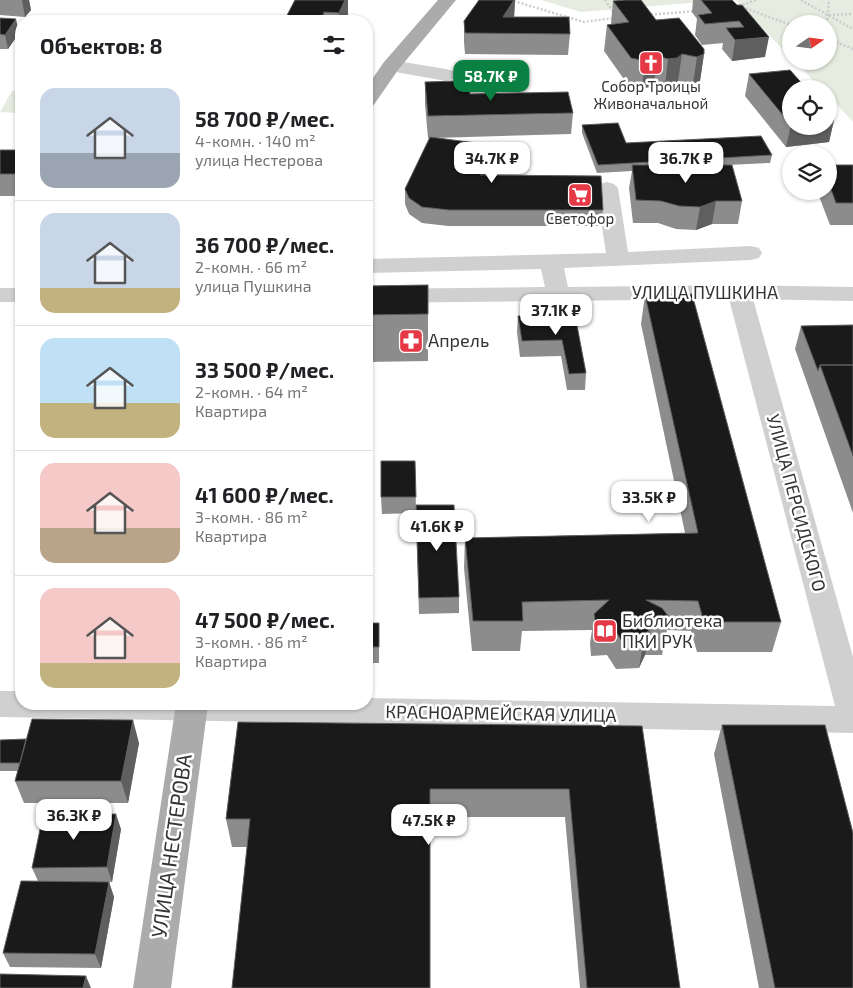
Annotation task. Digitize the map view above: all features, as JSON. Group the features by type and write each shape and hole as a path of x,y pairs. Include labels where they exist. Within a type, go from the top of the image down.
{"main road":[{"path":"373,92 392,66 447,0"},
{"name":"УЛИЦА НЕСТЕРОВА","path":"152,988 191,710"}],"street":[{"path":"392,66 446,75"},
{"path":"373,266 551,262 618,258 607,188"},
{"name":"УЛИЦА ПЕРСИДСКОГО","path":"618,258 749,246 750,293 853,714"},
{"path":"551,262 558,294"},
{"name":"УЛИЦА ПУШКИНА","path":"373,296 853,294"},
{"path":"0,295 15,295"},
{"name":"КРАСНОАРМЕЙСКАЯ УЛИЦА","path":"0,704 15,704"},
{"name":"КРАСНОАРМЕЙСКАЯ УЛИЦА","path":"373,710 853,720"}],"path":[{"path":"510,0 584,22 617,18 605,0"},
{"path":"739,6 756,0"},
{"path":"801,0 828,15 853,14"},
{"path":"828,15 829,0"},
{"path":"732,3 782,22"},
{"path":"645,15 702,10"},
{"path":"838,20 853,28"},
{"path":"838,42 853,48"}],"shaded area":[{"path":"541,0 726,0 581,12"},
{"path":"736,0 853,0 853,122 837,105 837,80 813,80 803,70 838,70 838,15 782,15 782,49"},
{"path":"12,91 15,91 15,113 0,112"}],"building":[{"path":"295,0 345,0 339,13 324,12 323,15 287,15"},
{"path":"479,0 514,0 503,17 569,17 570,34 465,33 464,21"},
{"path":"641,0 656,20 679,18 704,49 704,54 697,57 682,54 677,58 668,59 658,56 655,60 645,61 631,58 607,25 629,22 613,1"},
{"path":"701,0 732,0 737,5 742,5 769,37 735,40 726,28 744,27 739,21 705,24 698,15 712,13"},
{"path":"0,18 15,19 5,35 0,34"},
{"path":"790,70 799,80 782,80 782,114 749,74"},
{"path":"456,81 457,89 469,89 470,94 568,92 573,113 428,116 425,82"},
{"path":"618,123 626,143 761,136 772,155 598,165 582,125"},
{"path":"430,137 492,145 480,175 601,176 603,210 449,210 422,207 409,198 405,189"},
{"path":"0,150 15,150 15,174 0,174"},
{"path":"632,165 732,165 742,201 716,201 700,207 679,206 661,201 636,200"},
{"path":"837,165 853,165 853,203 836,203"},
{"path":"428,285 428,314 373,315 373,286"},
{"path":"692,294 781,622 704,622 698,601 646,600 662,608 669,617 668,626 651,626 644,638 621,640 612,625 596,626 594,614 609,600 522,602 523,621 473,621 465,538 698,533 645,295"},
{"path":"575,315 586,373 569,374 562,340 522,341 518,316"},
{"path":"853,325 853,365 820,365 818,371 801,326"},
{"path":"820,365 853,365 853,456"},
{"path":"381,461 415,461 416,497 381,497"},
{"path":"416,505 454,505 459,597 419,598"},
{"path":"373,623 379,623 379,647 373,647"},
{"path":"32,719 133,720 121,781 15,781"},
{"path":"238,722 642,726 680,988 587,988 569,789 430,789 430,988 232,988 250,819 226,819"},
{"path":"722,725 825,725 853,833 853,988 775,988"},
{"path":"26,739 20,763 0,763 0,740"},
{"path":"116,814 107,867 32,868 43,815"},
{"path":"21,881 109,882 95,954 3,953"},
{"path":"0,974 86,976 83,988 0,988"}],"place":[{"name":"Собор Троицы Живоначальной","path":"651,63"},
{"name":"Светофор","path":"580,195"},
{"name":"Апрель","path":"411,341"},
{"name":"Библиотека ПКИ РУК","path":"605,631"}]}
